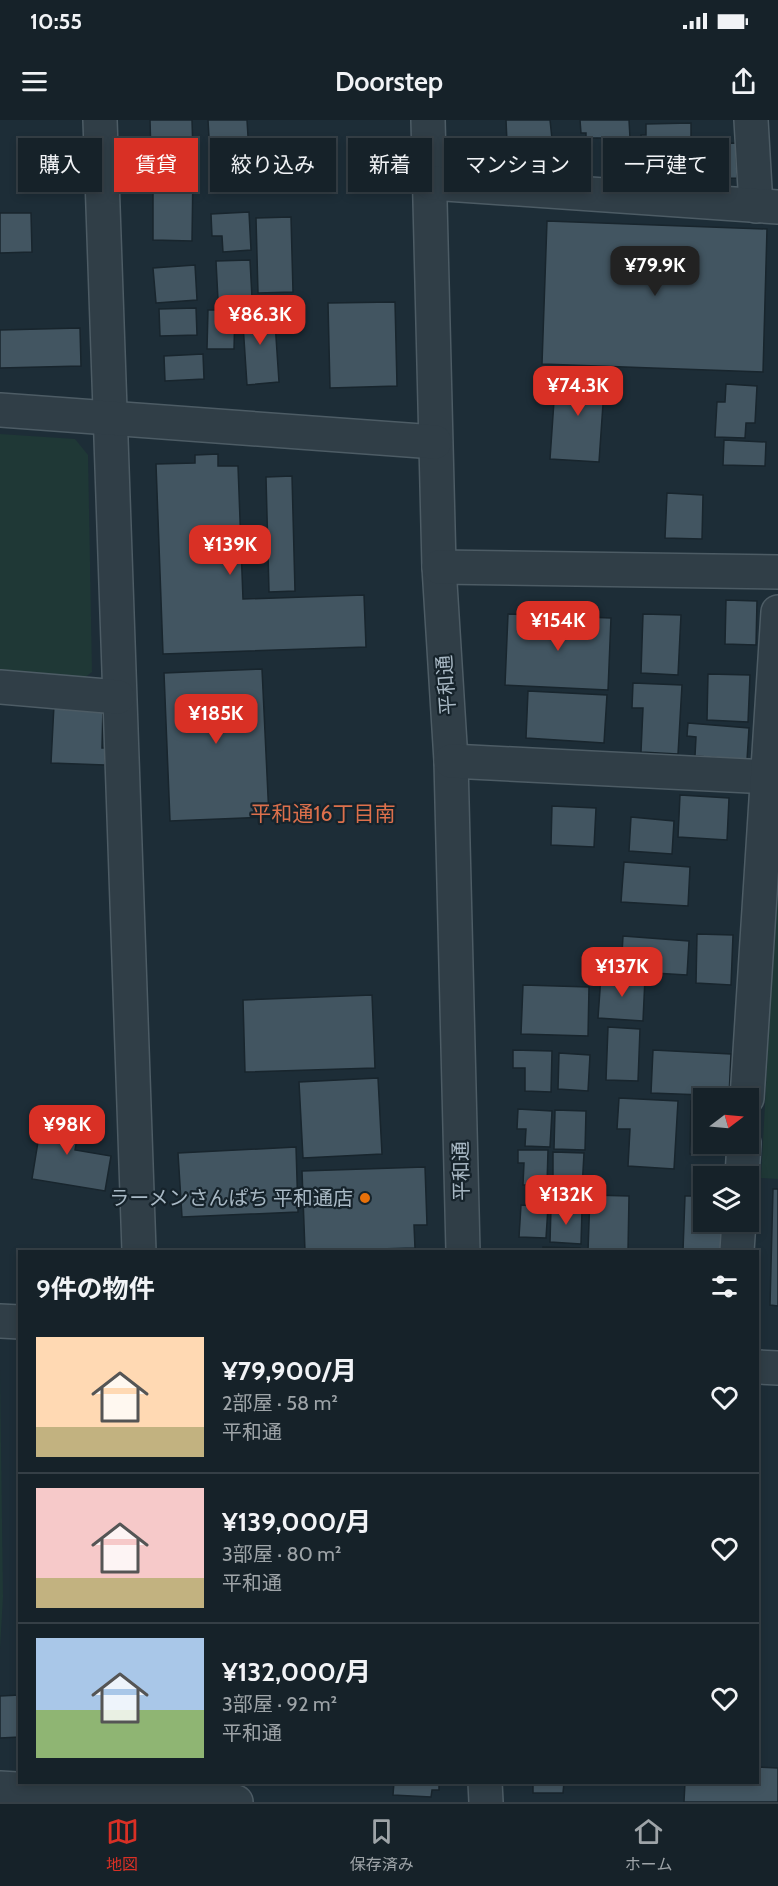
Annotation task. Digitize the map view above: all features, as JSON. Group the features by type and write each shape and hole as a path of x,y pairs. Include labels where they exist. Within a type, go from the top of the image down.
{"street":[{"path":"100,120 118,697 139,1250"},
{"name":"平和通","path":"429,120 430,138"},
{"path":"432,183 767,206 751,120"},
{"name":"平和通","path":"431,192 435,442 439,567 451,761 463,1250"},
{"path":"0,410 435,442"},
{"path":"439,567 778,572"},
{"path":"748,1088 778,612"},
{"path":"0,687 118,697"},
{"path":"451,761 769,777"},
{"path":"737,1250 738,1232"},
{"path":"0,1321 18,1322"},
{"path":"759,1367 778,1368"},
{"path":"485,1784 486,1802"},
{"path":"0,1788 236,1802"}],"green space":[{"path":"0,434 75,439 88,455 92,672 84,678 0,672"},
{"path":"778,863 778,1179 761,1178"},
{"path":"0,1368 3,1597 0,1649"}],"building":[{"path":"150,120 192,120 193,138 151,138"},
{"path":"208,120 247,120 248,138 210,138 210,155"},
{"path":"506,120 550,120 552,138 507,138"},
{"path":"580,120 629,120 630,138 586,138 586,133 581,133"},
{"path":"691,123 691,138 641,138 641,135 646,135 646,124"},
{"path":"729,143 736,143 737,178 729,178"},
{"path":"153,192 193,192 192,241 153,240"},
{"path":"249,212 251,250 223,252 222,236 212,236 211,214"},
{"path":"0,213 31,213 32,252 0,253"},
{"path":"291,217 293,292 258,293 256,218"},
{"path":"547,221 767,229 763,372 542,364"},
{"path":"250,260 252,298 218,300 216,261"},
{"path":"195,265 197,300 156,303 153,268"},
{"path":"395,302 397,386 330,388 328,303"},
{"path":"274,307 279,382 247,385 242,309"},
{"path":"196,308 197,335 160,336 159,309"},
{"path":"208,310 235,310 234,349 207,349"},
{"path":"80,328 81,366 0,368 0,330"},
{"path":"203,354 204,379 165,381 164,356"},
{"path":"556,372 605,375 599,462 550,459"},
{"path":"726,384 757,386 755,423 746,423 745,438 715,437 717,402 725,402"},
{"path":"724,440 766,442 765,466 723,465"},
{"path":"218,454 218,466 238,466 243,599 364,595 366,647 163,654 156,464 195,463 195,455"},
{"path":"292,476 295,591 269,592 266,477"},
{"path":"667,493 703,495 702,539 665,538"},
{"path":"726,600 757,601 756,645 725,644"},
{"path":"508,614 611,618 608,690 505,685"},
{"path":"643,614 681,615 678,675 641,673"},
{"path":"262,669 269,817 170,821 164,673"},
{"path":"708,674 750,675 748,722 707,720"},
{"path":"633,683 682,685 678,754 641,752 643,708 632,708"},
{"path":"528,691 607,695 604,743 526,738"},
{"path":"54,705 103,707 102,748 106,748 105,765 51,763"},
{"path":"688,723 749,728 747,760 695,756 696,737 687,736"},
{"path":"680,795 729,798 727,840 678,837"},
{"path":"552,806 596,808 594,847 551,845"},
{"path":"631,817 674,821 672,854 629,851"},
{"path":"624,862 690,867 688,906 621,902"},
{"path":"697,934 733,935 731,985 696,983"},
{"path":"623,936 689,941 687,975 621,971"},
{"path":"601,976 645,978 643,1021 598,1018"},
{"path":"523,985 589,987 588,1036 521,1034"},
{"path":"372,995 375,1068 245,1072 243,1000"},
{"path":"608,1027 640,1029 638,1081 606,1080"},
{"path":"513,1050 552,1051 551,1092 525,1091 525,1068 513,1068"},
{"path":"653,1050 731,1054 729,1088 693,1088 693,1095 651,1093"},
{"path":"559,1053 590,1055 588,1091 558,1089"},
{"path":"378,1078 382,1154 303,1158 299,1082"},
{"path":"619,1098 678,1101 674,1169 628,1166 630,1129 617,1129"},
{"path":"691,1101 693,1101 693,1154 690,1154"},
{"path":"518,1109 552,1111 550,1147 525,1146 526,1129 517,1129"},
{"path":"555,1110 586,1111 585,1150 554,1149"},
{"path":"43,1111 81,1118 75,1150 111,1156 105,1191 32,1179"},
{"path":"296,1147 298,1212 182,1217 178,1153"},
{"path":"518,1150 548,1150 547,1185 523,1185 524,1163 518,1163"},
{"path":"553,1152 584,1153 582,1189 553,1188"},
{"name":"ラーメンさんぱち 平和通店","path":"425,1167 427,1225 414,1225 415,1248 305,1250 302,1171"},
{"path":"773,1189 778,1189 778,1306 770,1305"},
{"path":"590,1195 629,1196 628,1250 588,1250"},
{"path":"685,1196 693,1196 693,1232 723,1232 722,1250 683,1250"},
{"path":"521,1205 548,1207 546,1238 519,1237"},
{"path":"551,1208 582,1209 581,1244 550,1242"},
{"path":"543,1247 580,1248 580,1250 543,1250"},
{"path":"18,1695 18,1737 0,1738 0,1696"},
{"path":"759,1767 778,1768 778,1802 684,1802 685,1784 759,1784"},
{"path":"394,1784 439,1784 439,1790 432,1790 431,1797 393,1795"},
{"path":"533,1784 564,1784 563,1793 533,1793"}],"place":[{"name":"ラーメンさんぱち 平和通店","path":"365,1198"}],"district":[{"name":"平和通16丁目南","path":"323,813"}]}
